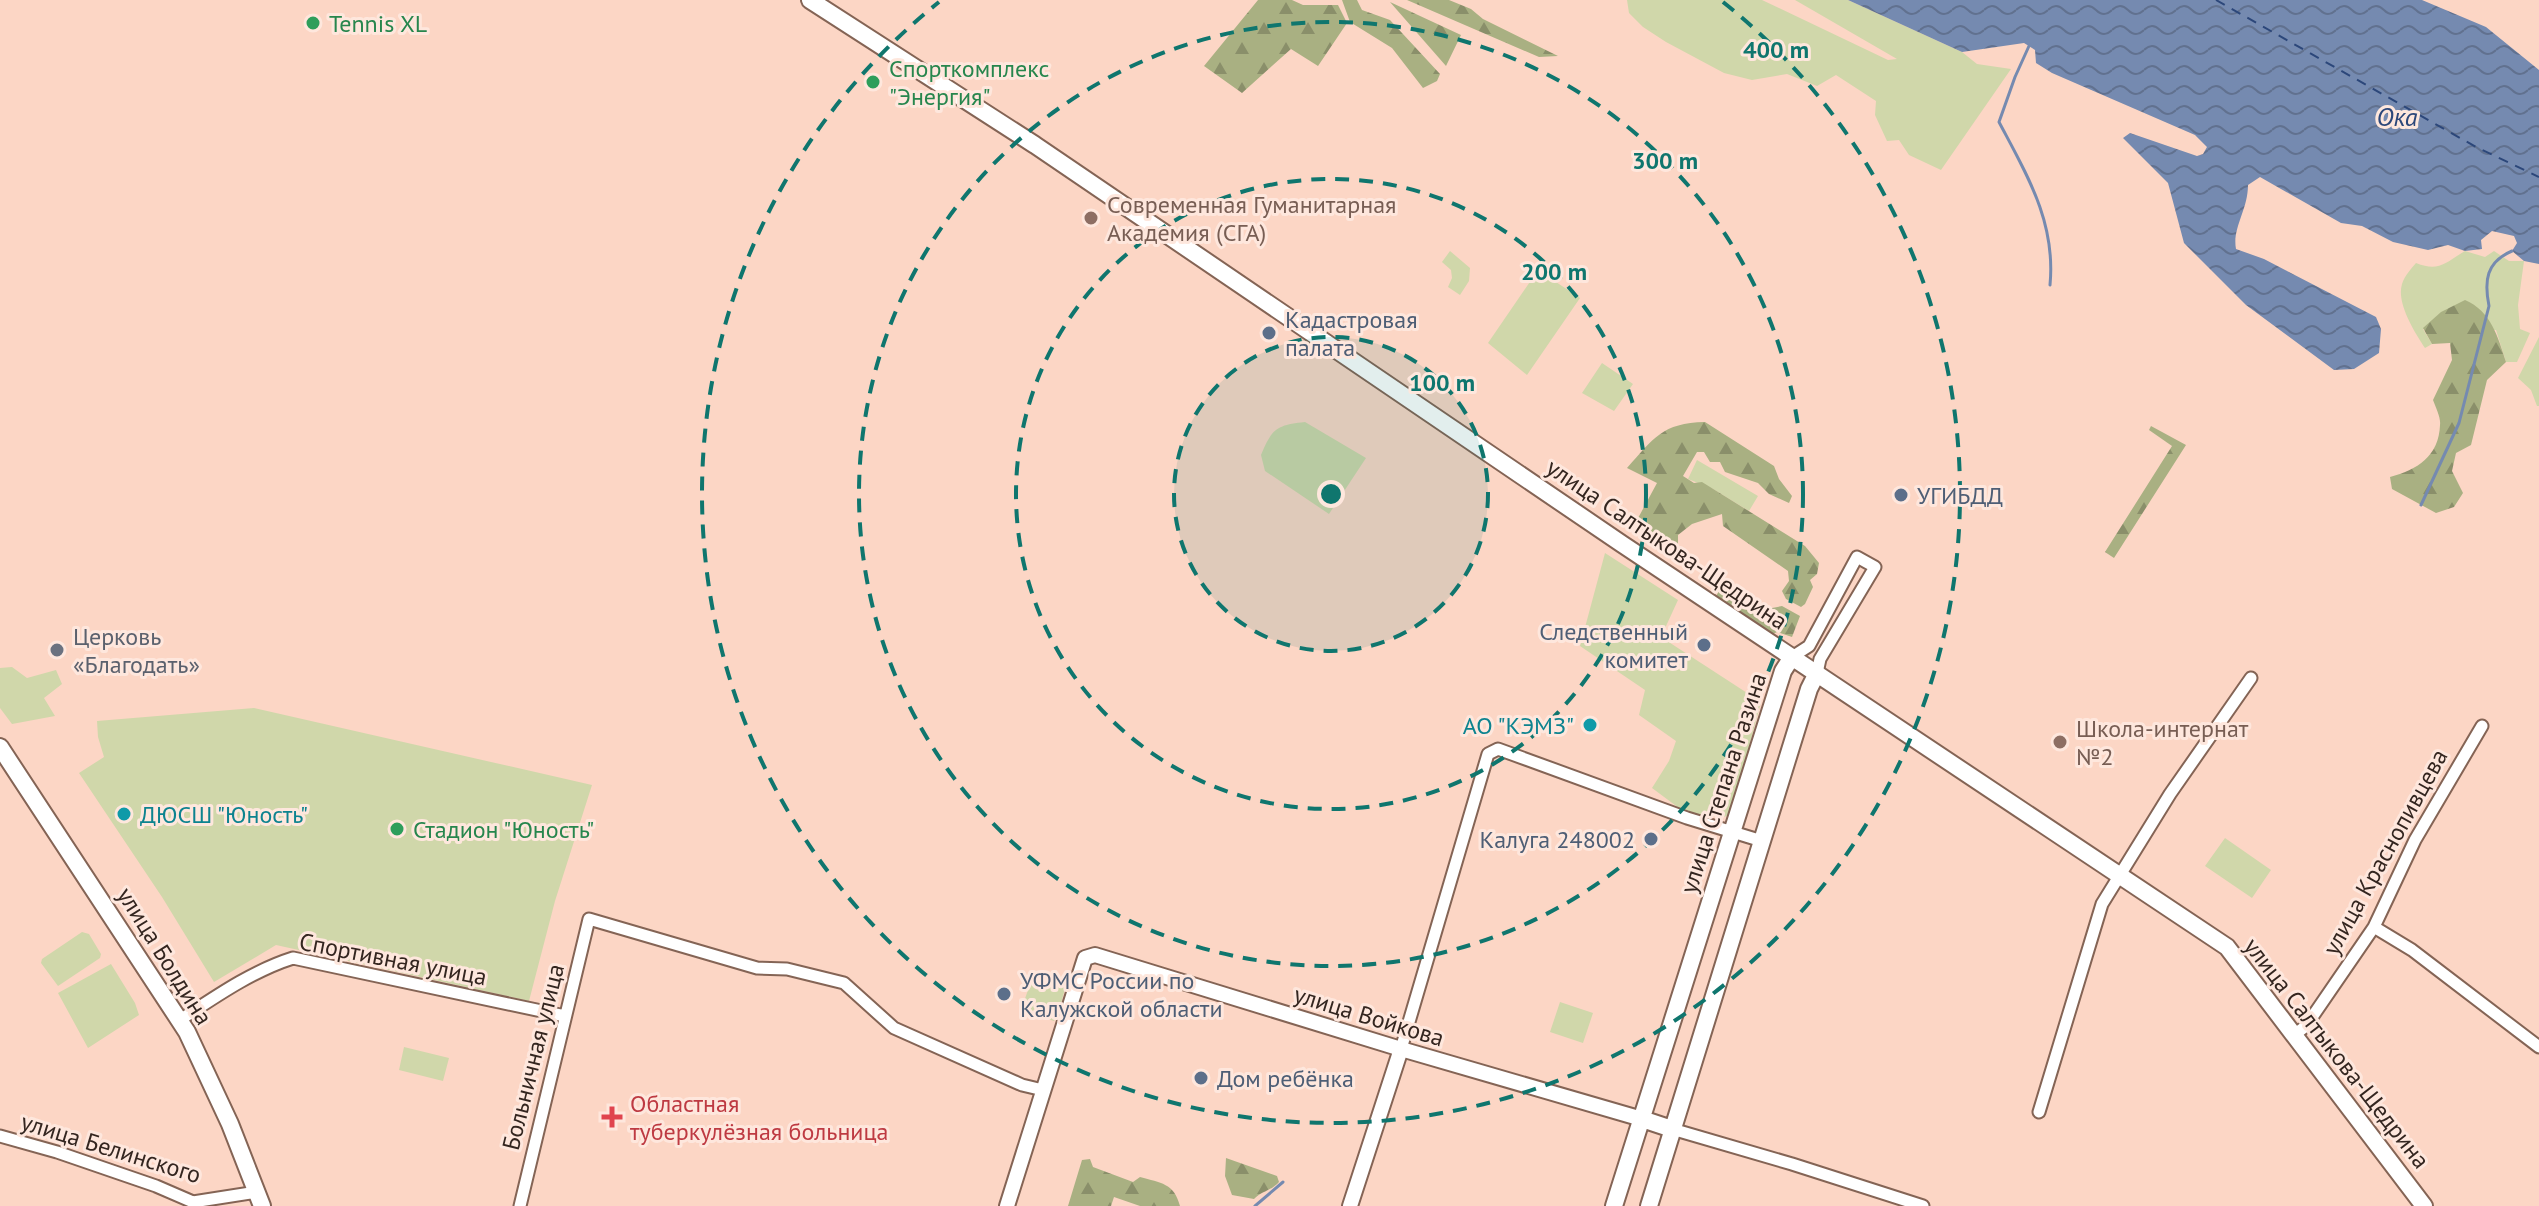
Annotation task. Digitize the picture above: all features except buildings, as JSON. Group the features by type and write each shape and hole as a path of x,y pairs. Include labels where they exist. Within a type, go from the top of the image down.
{"main road":[{"name":"улица Салтыкова-Щедрина","path":"810,0 1035,145 2227,947 2424,1206"},
{"name":"улица Степана Разина","path":"1614,1206 1783,671 1792,657"},
{"name":"улица Степана Разина","path":"1649,1206 1809,689 1817,673"},
{"name":"улица Болдина","path":"0,747 180,1020 230,1124 260,1199"},
{"path":"1642,1119 1672,1129"}],"street":[{"name":"улица Степана Разина","path":"1792,657 1809,646 1857,557 1875,567 1820,659 1817,673"},
{"path":"2039,1112 2102,904 2170,794 2251,678"},
{"name":"улица Краснопивцева","path":"2294,1035 2306,1026 2374,927 2415,840 2482,726"},
{"path":"1350,1206 1401,1049 1488,754 1498,749 1687,818 1762,841"},
{"name":"Больничная улица","path":"520,1206 589,919 757,968 787,969 844,983 894,1028 1022,1085 1043,1090"},
{"path":"2374,927 2412,950 2539,1047"},
{"name":"улица Войкова","path":"1043,1090 1085,958 1095,955 1642,1119"},
{"name":"Спортивная улица","path":"180,1020 250,977 293,958 565,1016"},
{"path":"1007,1206 1043,1090"},
{"path":"1672,1129 1923,1206"},
{"name":"улица Белинского","path":"0,1136 70,1156 193,1202 260,1199"}],"green space":[{"path":"1258,0 1338,5 1347,23 1318,66 1291,49 1242,93 1204,66"},
{"path":"1342,0 1357,0 1362,10 1390,20 1440,74 1437,81 1423,88 1392,48 1350,22"},
{"path":"1407,0 1449,0 1558,56 1539,57"},
{"path":"1627,0 1762,0 1888,60 1897,59 1795,0 1848,0 1962,52 1977,64 2011,69 1941,170 1909,155 1899,140 1887,141 1875,115 1876,101 1836,75 1817,86 1787,74 1752,80 1724,73 1643,27 1629,13"},
{"path":"1390,2 1461,35 1446,66"},
{"path":"1450,251 1470,268 1469,281 1460,295 1448,287 1451,270 1442,262"},
{"path":"2465,251 2485,257 2494,251 2509,261 2524,261 2518,305 2520,329 2530,333 2517,362 2506,362 2496,330 2423,329 2432,344 2425,348 2408,318 2402,300 2402,284 2416,263 2436,266"},
{"path":"1538,270 1580,298 1527,375 1488,343"},
{"path":"2465,300 2487,318 2506,362 2487,380 2471,445 2456,453 2452,471 2463,493 2454,507 2436,513 2392,489 2390,477 2417,466 2436,445 2440,422 2433,400 2452,360 2450,343 2432,344 2423,328 2441,312"},
{"path":"2539,337 2537,406 2531,390 2518,378"},
{"path":"1602,363 1633,384 1614,411 1582,393"},
{"path":"1305,422 1366,458 1329,514 1265,471 1261,455 1272,434 1281,427"},
{"path":"1705,422 1774,466 1779,479 1792,496 1789,503 1769,494 1758,483 1725,472 1720,462 1710,462 1704,452 1697,452 1683,476 1694,483 1702,482 1805,546 1819,563 1817,574 1810,580 1813,587 1801,607 1786,599 1782,591 1789,581 1788,571 1723,526 1722,514 1692,524 1678,535 1678,548 1650,541 1637,520 1657,483 1627,468 1660,434 1678,425"},
{"path":"2151,426 2186,445 2114,558 2105,552 2172,446 2149,430"},
{"path":"1697,460 1758,496 1749,511 1713,489 1688,479"},
{"path":"1605,553 1678,600 1661,637 1761,702 1731,814 1724,817 1687,814 1652,788 1669,761 1676,741 1639,715 1645,690 1580,646"},
{"path":"1719,591 1760,618 1767,609 1782,606 1800,616 1792,637 1777,632 1771,635 1715,598"},
{"path":"12,667 27,678 56,670 62,684 44,698 55,716 12,724 0,708 0,668"},
{"path":"254,708 592,785 555,901 529,1001 276,945 214,982 162,897 79,773 104,757 97,721"},
{"path":"2225,838 2271,870 2252,898 2205,866"},
{"path":"82,932 89,934 101,954 100,958 58,986 41,963 42,959"},
{"path":"111,964 139,1015 88,1048 58,993"},
{"path":"1049,973 1068,978 1054,1021 1022,1007 1033,976 1047,980"},
{"path":"1560,1002 1593,1013 1583,1043 1550,1032"},
{"path":"404,1047 449,1058 443,1081 399,1070"},
{"path":"1226,1158 1277,1176 1279,1182 1254,1199 1232,1195 1225,1176"},
{"path":"1090,1159 1093,1167 1133,1182 1140,1177 1166,1185 1180,1206 1140,1206 1114,1197 1111,1206 1068,1206 1082,1160"}],"water":[{"name":"Ока","path":"1848,0 2422,0 2486,27 2539,70 2539,264 2524,261 2512,251 2517,243 2514,236 2492,231 2481,240 2482,249 2465,251 2448,245 2428,250 2393,242 2362,226 2341,223 2260,177 2248,185 2236,234 2236,249 2264,259 2376,317 2381,329 2379,353 2354,369 2334,370 2246,305 2184,243 2168,183 2123,138 2130,133 2197,156 2203,154 2207,147 2195,135 2052,73 2036,63 2035,50 2024,43 1962,52"}],"waterway":[{"path":"2029,46 1999,122 2029,180 2044,220 2051,262 2050,285"},
{"path":"2421,505 2459,423 2489,306 2489,273 2503,255 2512,251"},
{"path":"1255,1206 1283,1182"}],"ferry route":[{"path":"2216,0 2476,147 2539,177"}],"place":[{"name":"Tennis XL","path":"313,23"},
{"name":"Спорткомплекс \"Энергия\"","path":"873,82"},
{"name":"Современная Гуманитарная Академия (СГА)","path":"1091,218"},
{"name":"Кадастровая палата","path":"1269,333"},
{"name":"УГИБДД","path":"1901,495"},
{"name":"Следственный комитет","path":"1704,645"},
{"name":"Церковь «Благодать»","path":"57,650"},
{"name":"АО \"КЭМЗ\"","path":"1590,725"},
{"name":"Школа-интернат №2","path":"2060,742"},
{"name":"ДЮСШ \"Юность\"","path":"124,814"},
{"name":"Стадион \"Юность\"","path":"397,829"},
{"name":"Калуга 248002","path":"1651,839"},
{"name":"УФМС России по Калужской области","path":"1004,994"},
{"name":"Дом ребёнка","path":"1201,1078"},
{"name":"Областная туберкулёзная больница","path":"612,1117"}]}
